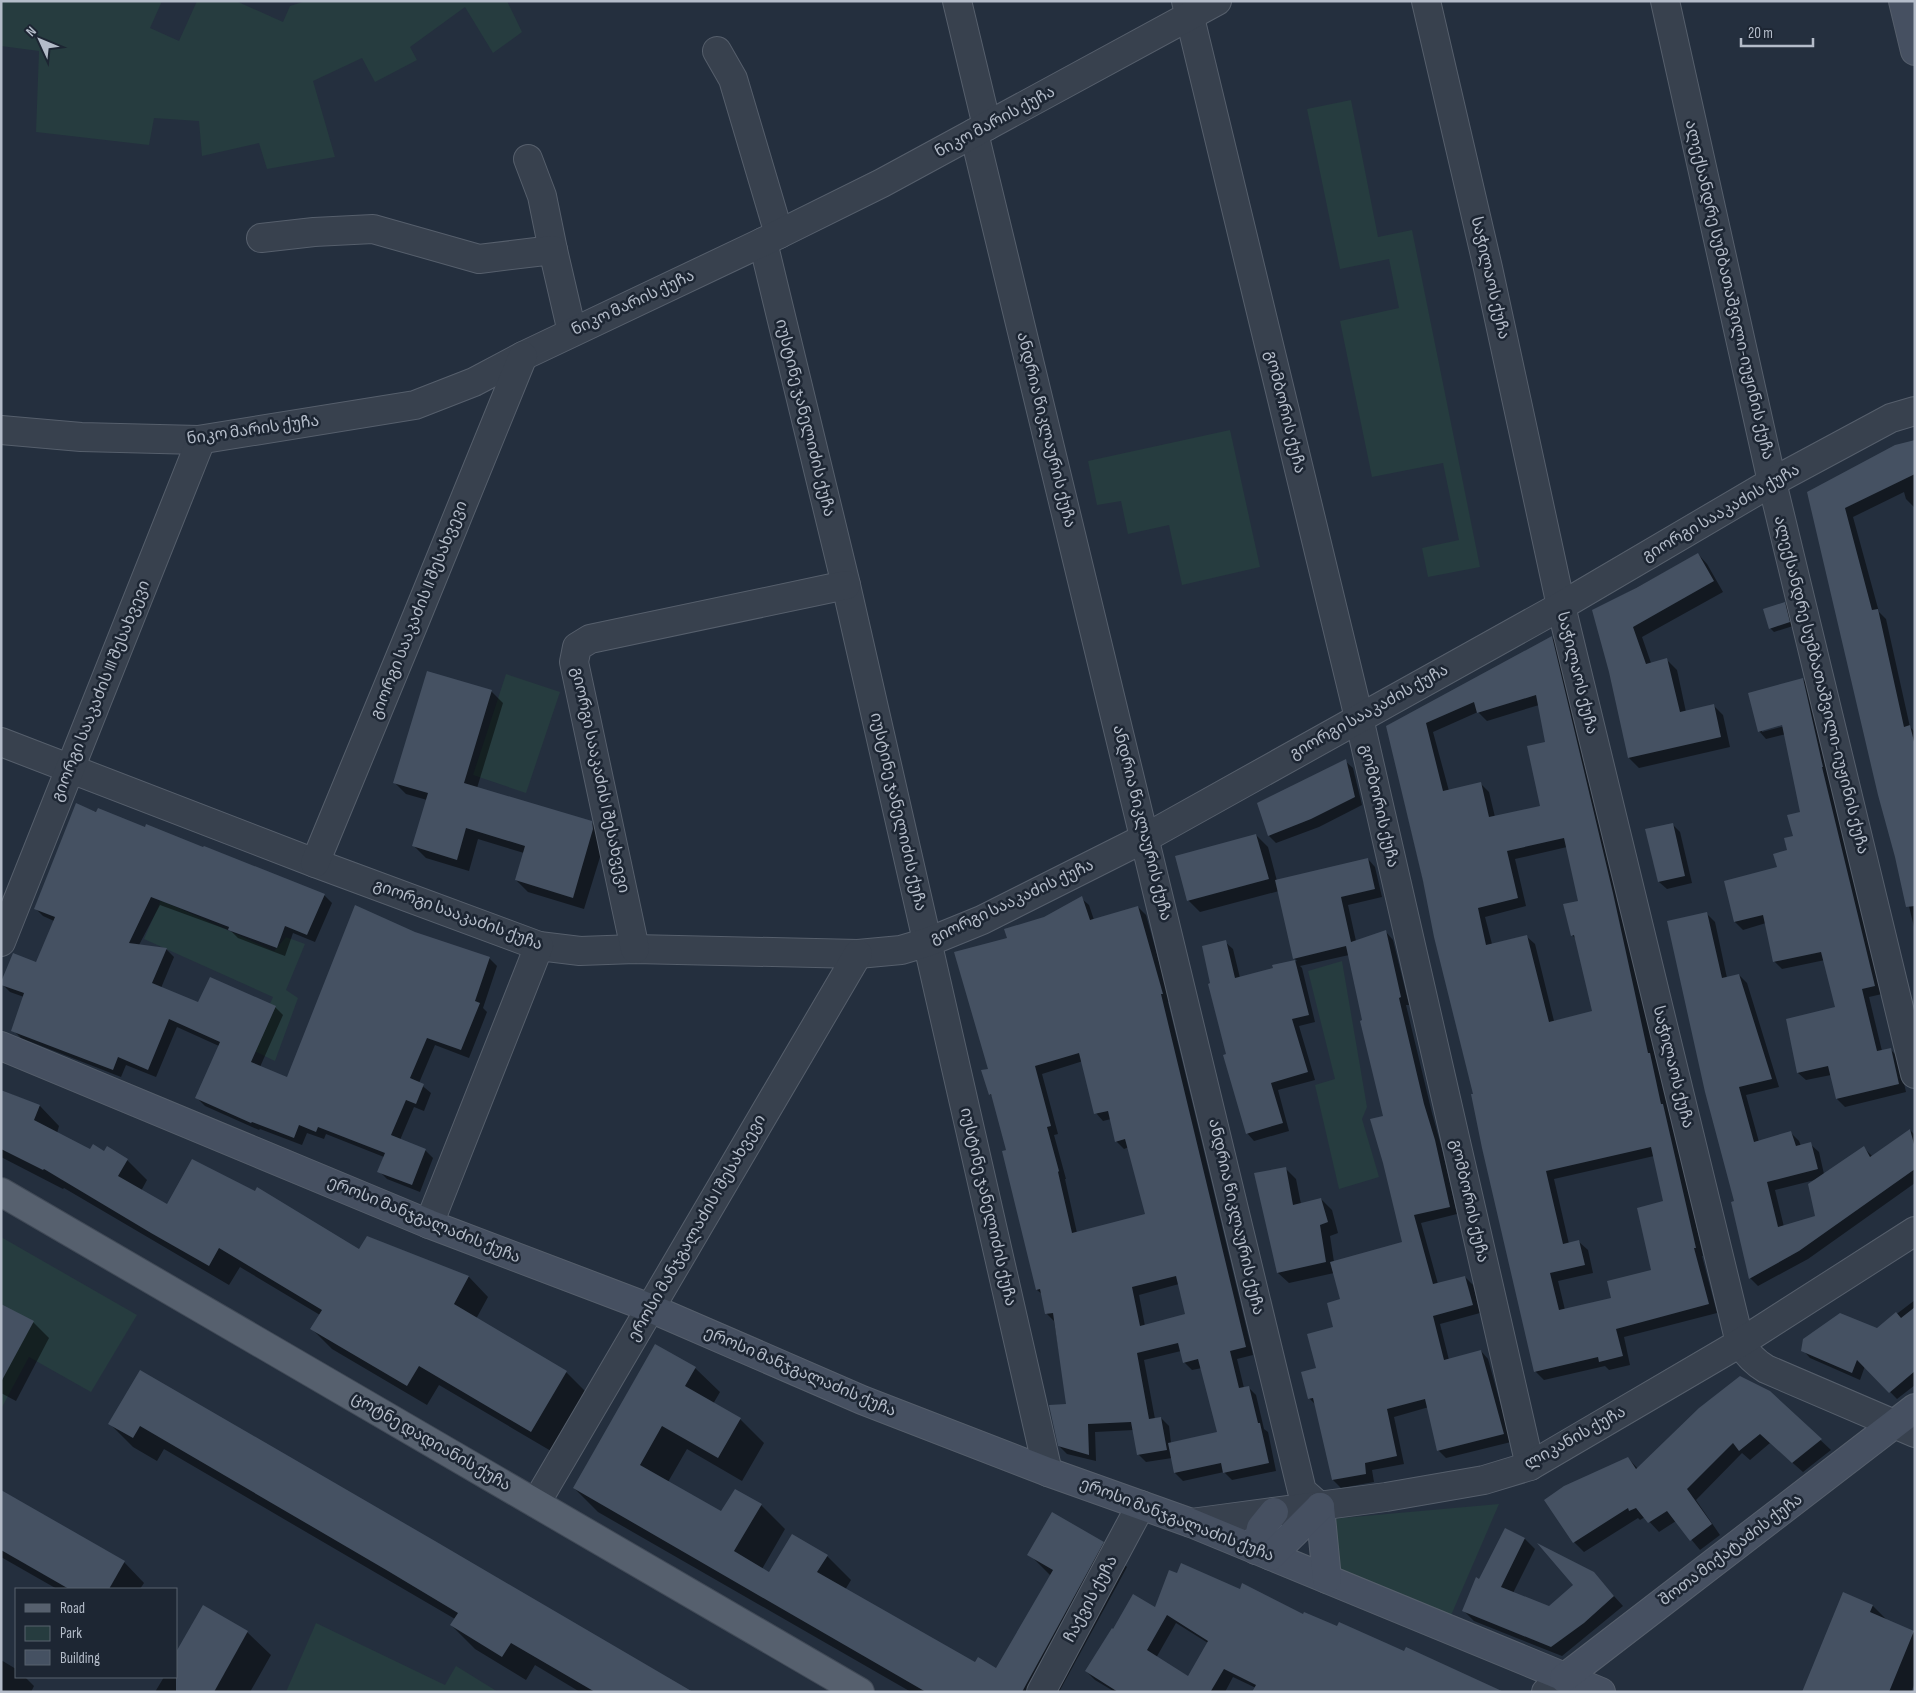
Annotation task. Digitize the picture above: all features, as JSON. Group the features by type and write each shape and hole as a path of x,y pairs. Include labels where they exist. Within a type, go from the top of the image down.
{"main road":[{"name":"ცოტნე დადიანის ქუჩა","path":"1,1192 860,1692"}],"street":[{"name":"ანდრია წიკლაურის ქუჩა","path":"957,1 981,129 1145,838 1302,1491 1320,1507"},
{"name":"ნიკო მარის ქუჩა","path":"1,430 81,437 201,440 415,405 474,382 572,332 882,183 981,129 1188,9 1218,1"},
{"name":"საჭილაოს ქუჩა","path":"1426,1 1488,268 1561,606 1740,1343"},
{"name":"ალექსანდრე სუმბათაშვილი-იუჟინის ქუჩა","path":"1665,1 1772,482 1915,1074"},
{"path":"1903,1 1915,51"},
{"name":"გომბორის ქუჩა","path":"1188,9 1358,718 1530,1466"},
{"name":"იუსტინე ჯანელიძის ქუჩა","path":"717,51 733,79 771,238 846,585 1048,1472"},
{"path":"528,159 542,196 572,332"},
{"path":"261,238 314,232 373,229 479,259 553,250"},
{"name":"გიორგი სააკაძის II შესახვევი","path":"314,863 418,616 523,356"},
{"name":"გიორგი სააკაძის ქუჩა","path":"1,742 314,863 539,946 580,951 635,950 858,954 901,950 928,942 982,920 1145,838 1561,606 1772,482 1892,418 1915,411"},
{"name":"გიორგი სააკაძის III შესახვევი","path":"1,942 201,440"},
{"name":"გიორგი სააკაძის I შესახვევი","path":"635,950 574,662 577,647 590,639 846,585"},
{"path":"429,1224 539,946"},
{"name":"ეროსი მანჯგალაძის I შესახვევი","path":"536,1503 858,954"},
{"name":"ეროსი მანჯგალაძის ქუჩა","path":"1,1046 429,1224 650,1308 862,1400 1048,1472 1191,1523 1327,1579 1555,1685 1601,1692"},
{"name":"ლიკანის ქუჩა","path":"1191,1523 1320,1507 1484,1480 1530,1466 1740,1343 1915,1231"},
{"path":"1740,1343 1754,1362 1766,1369 1908,1422"},
{"name":"შოთა მიქატაძის ქუჩა","path":"1555,1685 1908,1422"},
{"name":"ჩაქვის ქუჩა","path":"1041,1692 1141,1506"},
{"path":"1263,1553 1320,1507"},
{"path":"1320,1507 1327,1579"},
{"path":"1263,1553 1261,1528 1274,1512"}],"green space":[{"path":"1,1 162,1 150,28 179,41 197,1 236,1 283,22 290,6 306,1 507,1 522,32 493,53 465,7 410,47 417,60 375,82 362,58 313,81 335,157 267,169 259,143 202,156 199,121 154,118 149,145 36,132 39,51 1,46"},
{"path":"1351,100 1378,237 1412,230 1480,567 1428,577 1422,548 1459,540 1443,463 1372,477 1340,321 1399,308 1389,259 1340,269 1307,109"},
{"path":"1230,430 1260,567 1182,585 1169,525 1128,534 1121,501 1097,505 1088,461"},
{"path":"506,674 560,692 526,793 473,775"},
{"path":"161,900 274,951 286,937 305,944 286,990 298,998 275,1061 250,1049 273,997 144,939"},
{"path":"1342,961 1367,1107 1362,1119 1379,1177 1339,1189 1315,1085 1335,1079 1308,971"},
{"path":"1,1237 137,1315 91,1392 29,1357 1,1409"},
{"path":"1499,1504 1449,1620 1337,1574 1331,1519"},
{"path":"316,1623 445,1685 456,1666 498,1692 286,1692"}],"building":[{"path":"1915,440 1915,474 1845,508 1872,610 1878,609 1904,727 1910,725 1915,746 1915,906 1906,907 1807,492 1895,445"},
{"path":"1698,553 1714,581 1633,627 1646,664 1667,658 1680,712 1714,704 1721,737 1628,758 1609,672 1592,610"},
{"path":"1785,602 1790,622 1769,629 1763,609"},
{"path":"1552,636 1613,893 1648,1053 1650,1053 1661,1104 1663,1104 1696,1248 1694,1248 1709,1304 1616,1329 1623,1356 1599,1362 1598,1357 1534,1372 1482,1148 1471,1094 1473,1094 1434,937 1423,881 1386,726","holes":["1536,695 1545,742 1527,746 1540,806 1489,817 1481,782 1443,791 1426,723 1474,702 1477,713","1564,838 1578,901 1563,904 1571,936 1574,935 1592,1011 1549,1022 1527,935 1486,945 1478,908 1518,898 1507,851","1651,1147 1663,1201 1637,1208 1651,1270 1607,1281 1611,1298 1559,1310 1550,1273 1585,1265 1579,1240 1563,1244 1546,1171"]},
{"path":"427,671 492,690 464,783 592,821 593,829 573,898 515,880 525,846 466,828 457,860 412,846 428,793 393,783"},
{"path":"1803,678 1822,767 1875,986 1862,989 1877,1051 1891,1048 1899,1084 1836,1099 1828,1066 1797,1073 1786,1019 1835,1007 1821,952 1773,962 1763,915 1734,922 1724,881 1777,867 1773,854 1787,850 1784,838 1793,836 1787,815 1800,812 1782,725 1758,732 1748,693"},
{"path":"1346,759 1355,797 1311,819 1268,836 1257,803"},
{"path":"76,803 96,812 98,808 145,827 146,824 325,894 307,935 285,926 277,948 228,930 229,927 151,897 129,943 167,948 152,983 198,1002 210,977 276,1006 251,1062 287,1077 355,905 415,932 490,957 475,1001 480,1003 461,1050 427,1038 410,1078 424,1084 416,1104 406,1100 391,1135 426,1149 412,1185 377,1172 385,1153 318,1127 316,1132 299,1125 294,1138 251,1123 195,1098 220,1042 169,1019 148,1070 118,1057 113,1070 11,1031 24,993 1,985 1,982 13,953 36,962 55,917 34,909"},
{"path":"1673,823 1685,876 1658,882 1645,829"},
{"path":"1256,834 1269,879 1187,901 1175,856"},
{"path":"1368,858 1375,889 1341,897 1351,942 1386,930 1401,997 1399,998 1450,1207 1414,1215 1433,1284 1465,1276 1473,1305 1433,1316 1444,1360 1481,1350 1504,1434 1437,1451 1425,1399 1387,1409 1397,1456 1365,1463 1366,1474 1332,1480 1313,1398 1308,1399 1301,1372 1316,1368 1307,1334 1333,1327 1327,1303 1340,1299 1330,1262 1402,1242 1383,1163 1370,1119 1383,1116 1360,1021 1362,1020 1346,946 1293,959 1275,880"},
{"path":"1082,896 1090,920 1138,906 1163,994 1161,994 1246,1347 1230,1351 1239,1388 1249,1386 1269,1463 1223,1473 1221,1463 1174,1473 1168,1443 1217,1432 1198,1359 1183,1363 1178,1343 1137,1353 1149,1419 1161,1417 1167,1450 1137,1455 1131,1422 1088,1424 1089,1455 1058,1446 1049,1405 1066,1404 1053,1313 1045,1314 1040,1289 1036,1290 1002,1151 1006,1150 991,1094 989,1095 981,1070 988,1069 954,952 1007,938 1004,929 1044,917","holes":["1079,1053 1094,1114 1108,1111 1115,1142 1125,1139 1145,1214 1072,1233 1059,1171 1047,1127 1051,1126 1035,1066","1176,1276 1185,1314 1140,1326 1132,1287"]},
{"path":"1707,912 1722,978 1739,974 1772,1079 1739,1087 1754,1142 1791,1131 1796,1146 1811,1142 1818,1169 1767,1182 1778,1227 1815,1216 1808,1184 1864,1146 1870,1157 1910,1129 1915,1148 1915,1169 1799,1251 1749,1279 1731,1202 1734,1201 1705,1092 1667,921"},
{"path":"1226,940 1235,978 1273,968 1272,965 1295,960 1309,1015 1292,1019 1308,1072 1271,1083 1283,1123 1246,1134 1223,1055 1226,1054 1208,984 1210,983 1202,946"},
{"path":"1,1090 40,1105 34,1120 90,1149 93,1144 104,1151 107,1146 128,1159 118,1176 167,1204 192,1159 255,1191 257,1187 359,1249 367,1236 469,1276 454,1304 567,1371 531,1432 419,1366 407,1386 310,1329 322,1310 219,1248 209,1266 44,1169 1,1149"},
{"path":"1286,1167 1293,1205 1321,1198 1328,1222 1320,1225 1326,1262 1277,1273 1254,1173"},
{"path":"1,1304 34,1321 1,1382"},
{"path":"1915,1307 1915,1371 1889,1393 1857,1360 1852,1373 1801,1351 1803,1339 1840,1313 1877,1328 1896,1312 1901,1318"},
{"path":"655,1344 696,1367 685,1386 741,1418 718,1458 662,1426 640,1465 721,1511 735,1489 762,1504 734,1551 769,1572 792,1534 828,1555 817,1572 975,1662 978,1657 996,1668 1053,1570 1027,1555 1052,1512 1104,1542 1022,1692 926,1692 573,1488"},
{"path":"140,1370 693,1692 595,1692 511,1643 502,1657 450,1625 458,1613 388,1571 140,1426 133,1438 108,1424"},
{"path":"1740,1376 1770,1391 1822,1439 1792,1463 1760,1434 1739,1451 1733,1443 1687,1489 1712,1524 1690,1541 1667,1511 1648,1523 1636,1508 1629,1511 1628,1508 1573,1543 1544,1500 1564,1486 1628,1457 1636,1469 1699,1408"},
{"path":"1,1490 125,1561 110,1588 67,1588 1,1550"},
{"path":"1505,1528 1525,1538 1501,1587 1549,1606 1573,1585 1537,1543 1594,1572 1614,1596 1584,1623 1551,1647 1462,1611 1476,1577 1479,1579"},
{"path":"1181,1563 1240,1589 1242,1583 1303,1614 1304,1612 1337,1626 1339,1622 1404,1651 1406,1647 1504,1692 1252,1692 1256,1685 1224,1669 1211,1691 1213,1692 1118,1692 1085,1671 1113,1629 1133,1594 1155,1607 1169,1570 1177,1573","holes":["1167,1615 1208,1641 1188,1676 1147,1650"]},
{"path":"1843,1592 1873,1605 1870,1612 1914,1631 1889,1692 1802,1692"},
{"path":"203,1605 248,1631 214,1692 176,1692 178,1649"}]}
